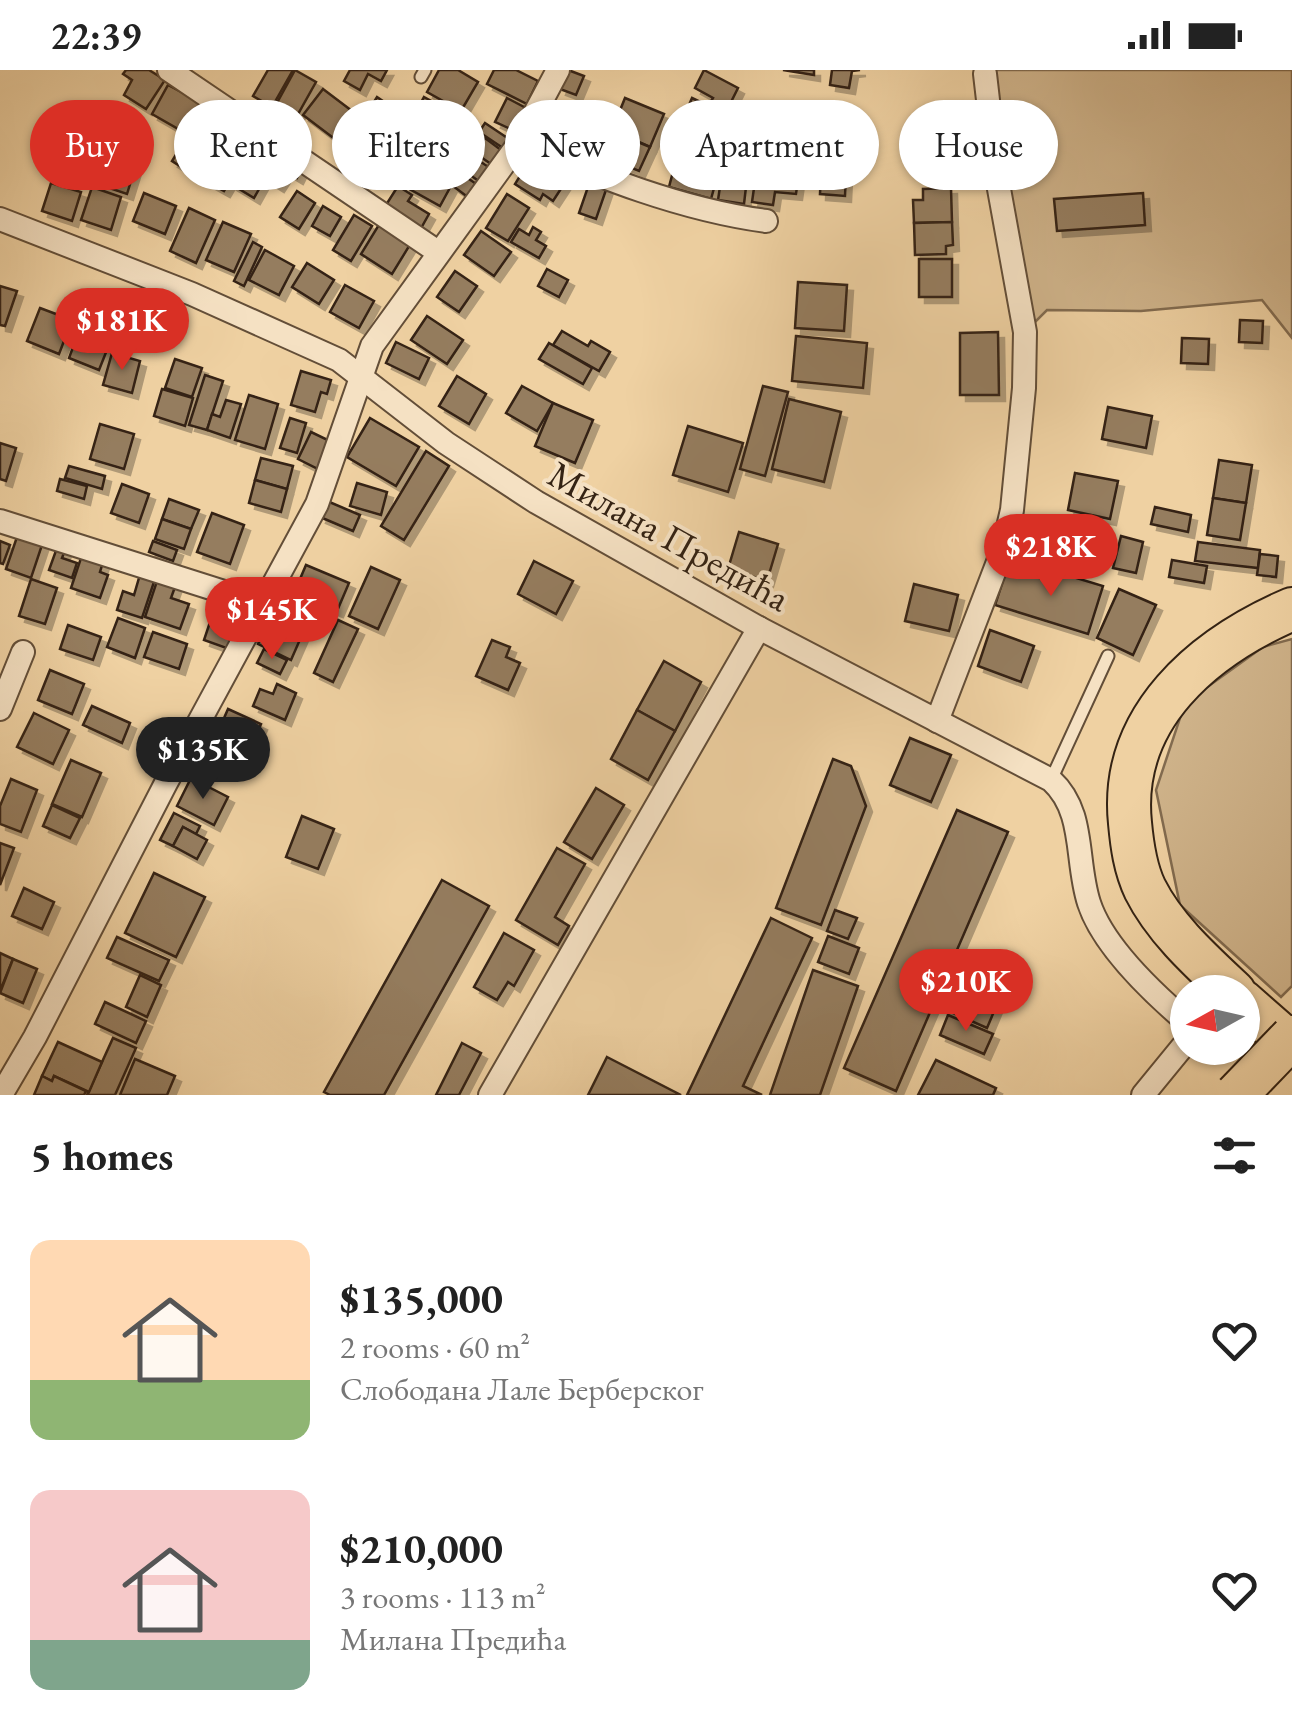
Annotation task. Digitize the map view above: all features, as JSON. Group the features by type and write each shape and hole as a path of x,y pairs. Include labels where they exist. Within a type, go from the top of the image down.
{"highway":[{"path":"1214,975 1144,888 1132,851 1130,773 1140,738 1186,676 1229,640 1292,609"},
{"path":"1260,1020 1292,1045"},
{"path":"1236,1095 1292,1037"},
{"path":"1280,1095 1292,1083"}],"street":[{"path":"168,70 438,252"},
{"path":"545,100 558,70"},
{"path":"937,720 1003,549 1012,510 1022,417 1025,332 997,178 985,74"},
{"path":"1,1095 316,504 372,346 505,161"},
{"path":"640,190 670,201 766,221"},
{"name":"Милана Предића","path":"0,218 298,339 362,375 446,443 536,502 760,628 1051,780"},
{"path":"0,521 230,594 260,610"},
{"path":"1003,549 1076,559"},
{"path":"490,1095 760,628"},
{"path":"0,709 23,652"},
{"path":"1051,780 1064,791 1076,816 1084,884 1097,921 1114,947 1170,1005"},
{"path":"1144,1095 1170,1062"}],"lane":[{"path":"1051,780 1108,656"}],"shaded area":[{"path":"992,70 1292,70 1292,338 1262,300 1141,311 1047,310 1025,332 1007,190 1058,190 1058,100 996,100"},
{"path":"1292,639 1292,986 1281,997 1180,905 1156,790 1185,703 1263,647"}],"building":[{"path":"126,70 149,70 165,80 152,100 132,100 124,95 132,80 123,74"},
{"path":"268,70 293,70 276,100 253,96"},
{"path":"295,70 316,82 306,100 279,100"},
{"path":"350,70 387,70 381,81 368,74 360,90 344,81"},
{"path":"439,70 458,70 478,82 467,100 441,100 427,92"},
{"path":"494,70 516,70 538,81 529,100 519,100 487,84"},
{"path":"568,70 584,76 576,95 560,89"},
{"path":"704,70 738,88 732,100 712,100 695,88"},
{"path":"783,70 814,70 814,75"},
{"path":"832,70 860,70 852,71 849,88 830,85"},
{"path":"168,85 196,100 174,100 174,127 154,115"},
{"path":"323,89 338,100 332,100 332,137 312,122 312,103"},
{"path":"505,102 505,126 495,122"},
{"path":"640,104 660,112 660,123 650,147 640,143"},
{"path":"485,123 505,136 503,148 485,136"},
{"path":"485,138 501,150 491,164 485,160"},
{"path":"640,143 650,147 640,169"},
{"path":"49,190 81,192 72,221 42,211"},
{"path":"91,190 121,197 111,230 81,220"},
{"path":"241,190 258,190 254,198"},
{"path":"395,190 404,190 412,195 408,201 429,214 420,230 384,208"},
{"path":"411,190 449,190 440,206"},
{"path":"458,190 476,190 469,198"},
{"path":"524,190 560,190 553,201 543,194 540,200"},
{"path":"587,190 606,190 596,219 579,213"},
{"path":"680,190 714,190 711,199"},
{"path":"720,190 746,190 744,204 718,200"},
{"path":"754,190 797,190 796,194 775,192 773,205 752,202"},
{"path":"820,190 845,190 845,196 820,194"},
{"path":"923,190 951,190 952,222 914,223 913,200 923,200"},
{"path":"297,191 315,203 299,229 280,217"},
{"path":"144,193 176,206 165,234 133,221"},
{"path":"1143,193 1145,225 1057,231 1054,199"},
{"path":"507,194 529,208 508,241 486,228"},
{"path":"323,206 341,217 330,236 312,226"},
{"path":"189,208 215,220 196,263 170,251"},
{"path":"354,215 372,226 351,261 333,250"},
{"path":"223,222 251,234 234,272 206,260"},
{"path":"952,222 953,245 946,246 946,254 915,255 914,223"},
{"path":"380,223 411,243 392,274 361,254"},
{"path":"533,227 541,232 536,240 546,246 539,258 511,242 519,229 529,235"},
{"path":"481,231 511,252 494,276 464,255"},
{"path":"253,242 262,247 244,286 234,281"},
{"path":"265,250 294,266 279,295 249,280"},
{"path":"919,259 952,259 952,297 919,297"},
{"path":"307,263 334,280 319,304 292,287"},
{"path":"547,269 568,280 559,297 538,286"},
{"path":"455,271 477,286 459,312 437,297"},
{"path":"798,282 847,285 844,331 795,328"},
{"path":"345,285 374,301 359,328 330,312"},
{"path":"0,286 17,291 5,326 0,325"},
{"path":"40,308 72,320 59,354 27,341"},
{"path":"85,315 116,327 99,370 69,358"},
{"path":"427,316 463,340 447,364 411,340"},
{"path":"1240,320 1263,321 1262,343 1239,342"},
{"path":"562,331 588,346 591,341 610,352 599,371 553,345"},
{"path":"998,332 999,395 960,395 960,333"},
{"path":"796,336 867,343 863,388 792,381"},
{"path":"1182,338 1209,339 1208,364 1181,363"},
{"path":"396,342 429,358 419,379 386,363"},
{"path":"549,343 592,368 583,384 539,359"},
{"path":"112,353 140,361 132,393 103,385"},
{"path":"175,359 202,368 192,397 165,388"},
{"path":"301,371 331,380 327,394 321,392 315,412 291,405"},
{"path":"205,375 223,381 207,430 189,425"},
{"path":"457,376 486,394 469,424 439,406"},
{"path":"522,386 553,403 537,431 506,413"},
{"path":"763,386 788,392 765,476 740,469"},
{"path":"162,389 193,398 185,426 154,416"},
{"path":"249,395 278,404 265,449 235,440"},
{"path":"789,399 841,412 824,482 772,469"},
{"path":"226,400 241,404 230,438 207,430 212,414 220,417"},
{"path":"553,403 593,420 575,463 535,446"},
{"path":"1108,407 1152,416 1146,448 1102,439"},
{"path":"290,418 306,423 297,453 280,448"},
{"path":"370,418 419,447 396,486 347,457"},
{"path":"100,424 134,434 124,469 90,459"},
{"path":"688,426 743,443 728,492 673,475"},
{"path":"311,432 332,442 318,469 298,459"},
{"path":"0,443 16,448 6,481 0,479"},
{"path":"426,451 449,466 404,540 381,526"},
{"path":"261,458 293,466 287,489 255,480"},
{"path":"1219,460 1252,465 1246,503 1213,498"},
{"path":"69,466 105,476 102,489 65,478"},
{"path":"1075,473 1118,481 1110,519 1068,510"},
{"path":"60,479 87,486 84,499 57,491"},
{"path":"255,480 287,489 281,512 249,503"},
{"path":"357,483 387,492 381,515 350,506"},
{"path":"122,484 149,494 139,523 111,513"},
{"path":"1213,498 1246,503 1240,540 1207,535"},
{"path":"169,499 199,510 191,529 162,519"},
{"path":"327,501 360,515 353,531 320,517"},
{"path":"1155,507 1191,515 1188,532 1151,524"},
{"path":"212,513 244,525 230,564 197,552"},
{"path":"162,519 191,529 184,549 155,539"},
{"path":"739,532 778,544 767,581 728,569"},
{"path":"18,534 43,542 31,578 6,569"},
{"path":"1121,536 1143,542 1136,573 1113,568"},
{"path":"0,541 10,545 3,564 0,563"},
{"path":"153,541 177,550 173,561 149,552"},
{"path":"1198,542 1260,550 1258,568 1195,561"},
{"path":"58,545 66,548 62,558 77,563 72,578 49,570"},
{"path":"83,552 104,559 100,572 108,575 100,598 71,588"},
{"path":"1260,554 1278,556 1276,577 1257,575"},
{"path":"1172,560 1207,566 1204,583 1169,577"},
{"path":"534,561 573,581 556,614 518,594"},
{"path":"306,565 349,583 337,611 294,593"},
{"path":"371,567 400,580 378,629 349,616"},
{"path":"1007,568 1056,583 1060,573 1103,586 1088,634 995,605"},
{"path":"141,571 156,576 142,618 117,610 123,591 134,595"},
{"path":"31,579 57,588 45,624 19,616"},
{"path":"157,581 175,587 171,598 189,604 180,629 145,617"},
{"path":"914,584 958,595 949,631 905,621"},
{"path":"1119,589 1156,605 1133,655 1097,638"},
{"path":"118,618 145,628 135,658 107,647"},
{"path":"269,620 302,635 291,660 258,644"},
{"path":"338,620 358,629 333,682 314,673"},
{"path":"210,622 235,631 229,649 204,640"},
{"path":"68,625 101,637 93,660 60,649"},
{"path":"990,630 1034,646 1021,682 978,666"},
{"path":"153,632 187,644 179,669 144,657"},
{"path":"492,640 510,647 506,657 520,663 508,690 476,676"},
{"path":"264,649 287,660 280,674 257,663"},
{"path":"664,661 701,682 675,731 637,710"},
{"path":"50,670 84,684 72,714 38,700"},
{"path":"277,684 296,693 285,720 253,706 260,689 273,694"},
{"path":"92,706 130,723 122,743 83,725"},
{"path":"228,709 261,724 244,762 211,748"},
{"path":"637,710 675,731 648,780 611,759"},
{"path":"34,713 69,730 53,764 17,747"},
{"path":"910,738 951,755 931,802 890,785"},
{"path":"833,759 851,766 866,806 821,925 776,908"},
{"path":"71,760 101,773 82,817 52,804"},
{"path":"191,778 228,797 214,825 177,806"},
{"path":"11,779 37,790 21,832 0,824 0,806"},
{"path":"596,788 624,805 592,859 564,842"},
{"path":"52,805 80,818 70,838 43,826"},
{"path":"957,810 1008,832 896,1091 844,1068"},
{"path":"174,813 200,826 196,834 183,827 173,846 160,840"},
{"path":"302,816 334,829 318,869 286,857"},
{"path":"183,827 207,840 197,859 173,846"},
{"path":"0,843 14,848 0,885"},
{"path":"557,848 585,864 555,917 569,926 558,945 516,920"},
{"path":"154,873 205,897 176,957 125,933"},
{"path":"442,880 489,906 384,1095 324,1092"},
{"path":"24,888 54,902 42,929 12,916"},
{"path":"835,910 857,918 848,939 827,931"},
{"path":"771,918 812,938 743,1086 762,1095 687,1095"},
{"path":"504,933 534,950 514,986 508,982 497,1000 474,987"},
{"path":"828,936 859,948 849,974 818,962"},
{"path":"117,937 169,960 159,981 107,958"},
{"path":"0,953 13,959 0,991"},
{"path":"13,959 37,969 23,1003 0,993"},
{"path":"974,964 1000,975 990,999 964,988"},
{"path":"813,970 858,986 820,1095 770,1095"},
{"path":"140,975 161,985 147,1017 126,1007"},
{"path":"953,983 998,1002 987,1028 942,1008"},
{"path":"105,1002 146,1021 136,1043 95,1024"},
{"path":"948,1015 993,1034 984,1054 940,1035"},
{"path":"113,1038 136,1048 115,1095 87,1095"},
{"path":"58,1042 102,1062 89,1092 54,1076 52,1081 42,1076"},
{"path":"462,1043 481,1053 459,1095 436,1095"},
{"path":"607,1057 681,1095 588,1095"},
{"path":"135,1059 175,1076 167,1095 120,1095"},
{"path":"936,1060 996,1088 993,1095 918,1095"},
{"path":"42,1076 52,1081 54,1076 86,1091 84,1095 34,1095"}]}
